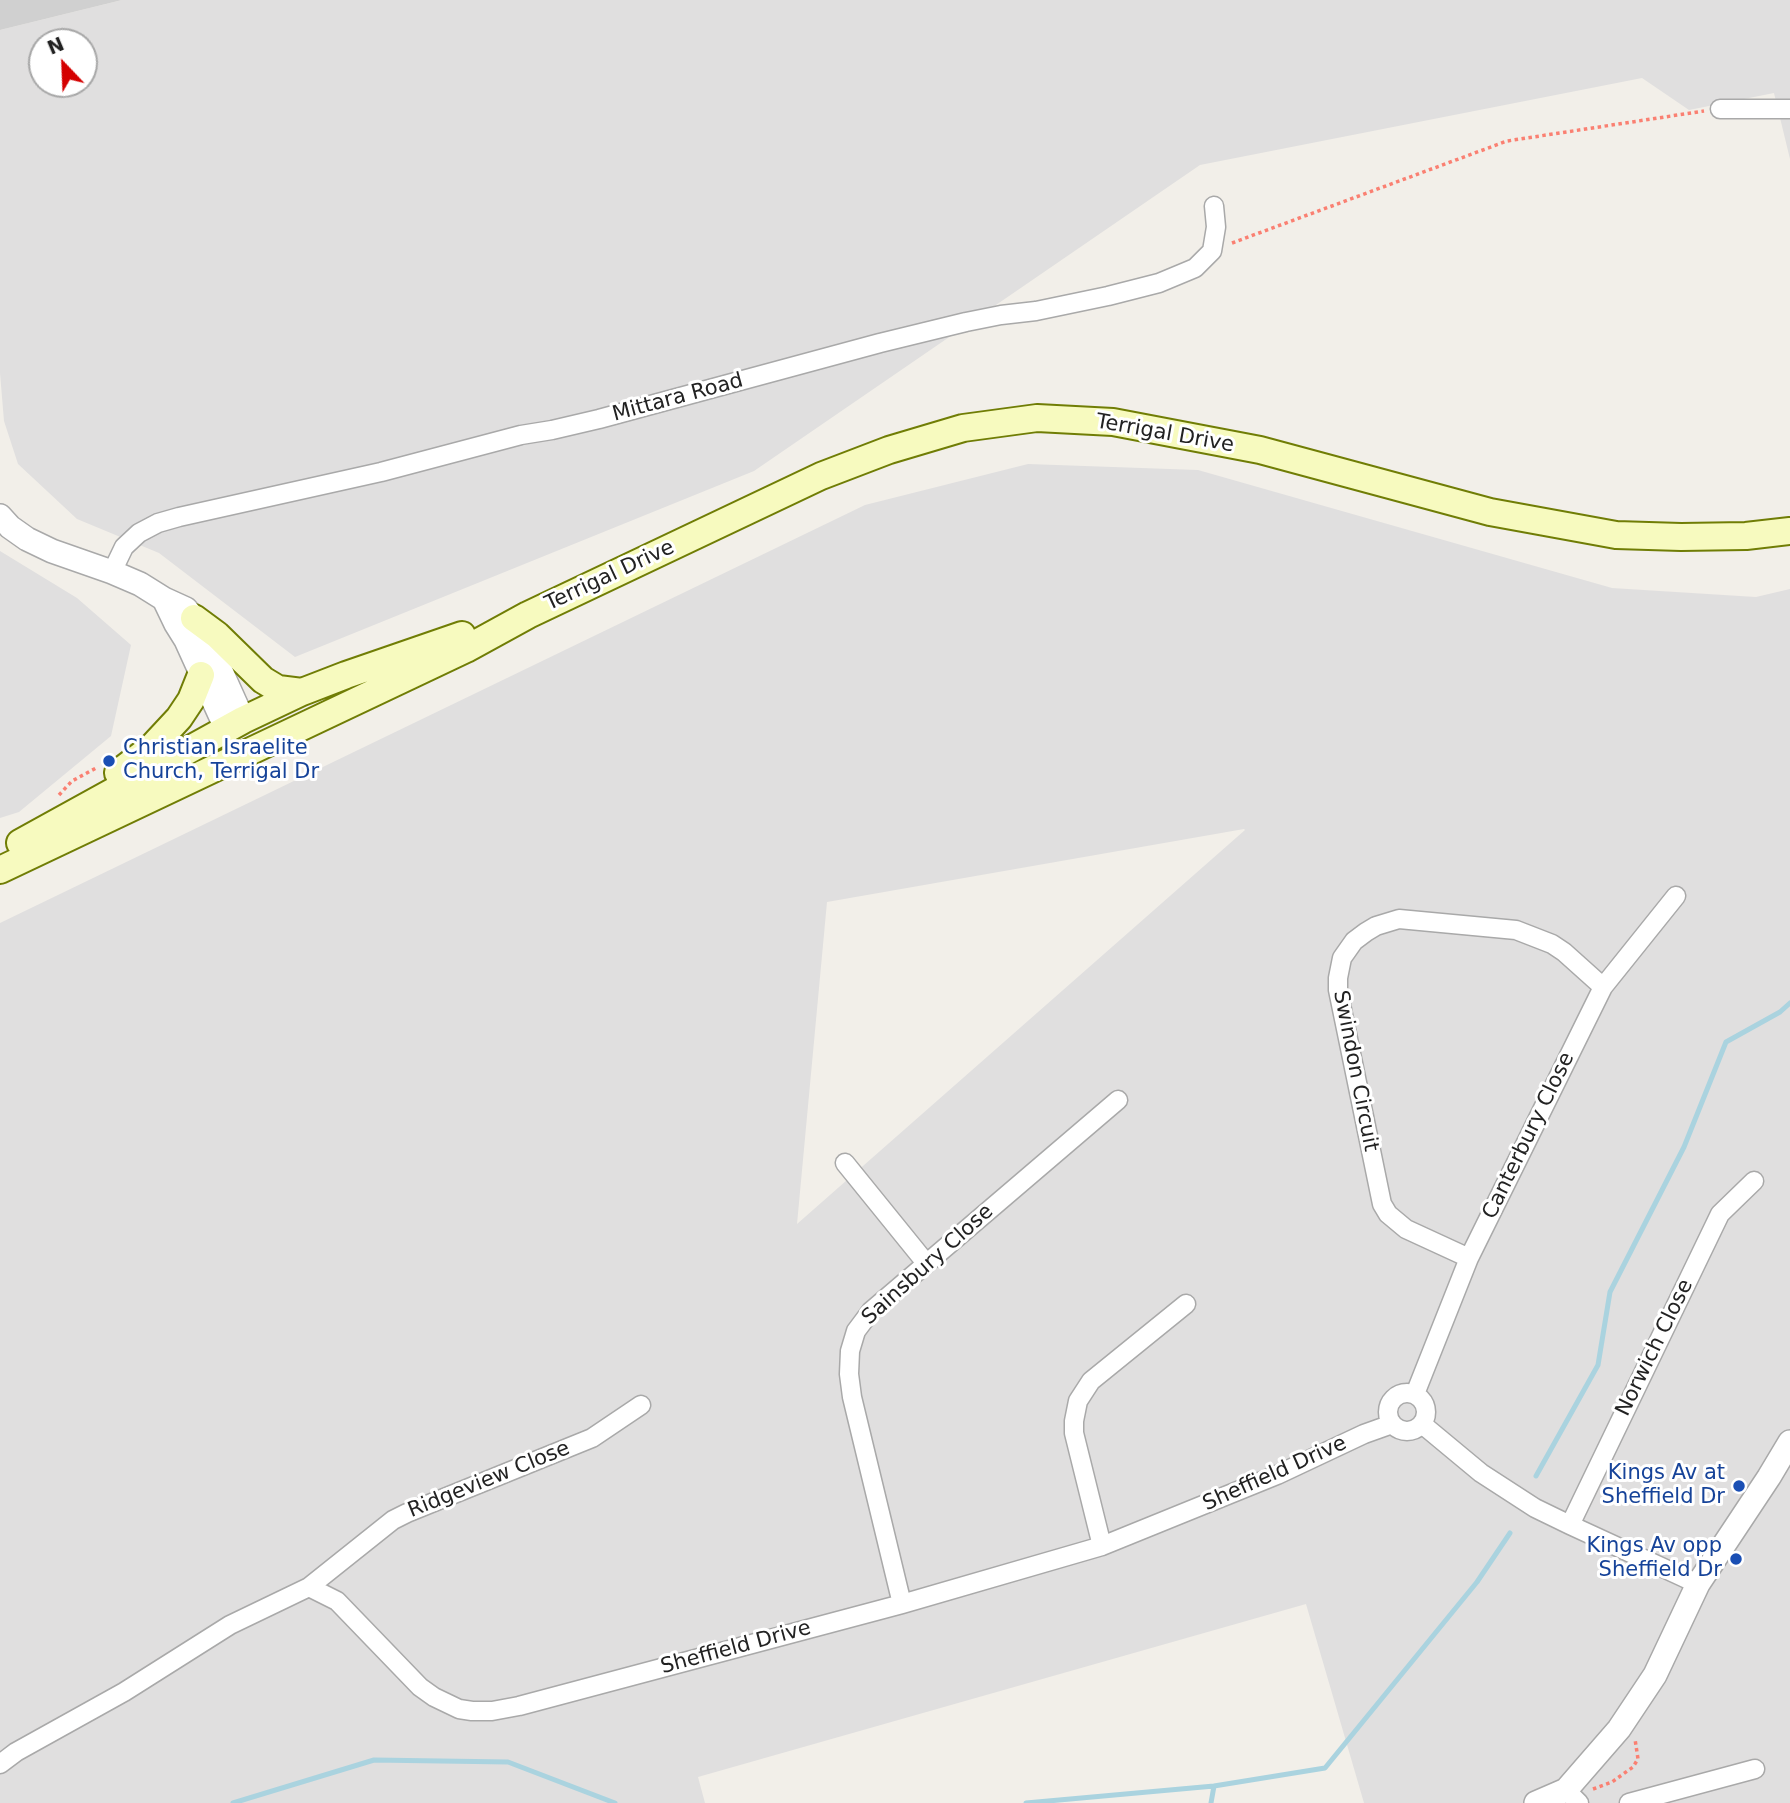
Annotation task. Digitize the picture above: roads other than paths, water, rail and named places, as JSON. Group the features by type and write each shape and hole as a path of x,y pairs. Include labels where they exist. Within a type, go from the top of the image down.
{"main road":[{"name":"Terrigal Drive","path":"0,870 72,813 394,682 466,649 527,615 821,476 889,450 963,428 1037,418 1113,422 1260,450 1490,512 1616,534 1746,536 1790,531"},
{"name":"Terrigal Drive","path":"0,854 302,692 527,615"},
{"path":"194,618 217,635 262,680 278,688 302,692"},
{"path":"72,813 166,733 191,700 201,675"},
{"path":"235,726 256,729 264,727 394,682"}],"street":[{"path":"1720,109 1790,108"},
{"name":"Mittara Road","path":"112,572 124,547 139,533 158,523 382,472 521,435 599,419 966,322 1036,311 1158,284 1195,268 1212,251 1216,227 1214,205"},
{"path":"0,516 27,539 140,584 186,609 202,629 235,726"},
{"path":"164,599 201,675 235,726"},
{"name":"Canterbury Close","path":"1415,1394 1469,1258 1603,987 1676,896"},
{"name":"Swindon Circuit","path":"1469,1258 1406,1229 1395,1222 1382,1204 1338,990 1342,958 1354,941 1366,932 1399,919 1516,930 1564,951 1603,987"},
{"name":"Sainsbury Close","path":"902,1604 852,1398 850,1351 856,1331 871,1311 1118,1100"},
{"path":"845,1163 926,1263"},
{"name":"Norwich Close","path":"1570,1525 1720,1214 1754,1181"},
{"path":"1102,1546 1074,1433 1078,1401 1091,1381 1186,1304"},
{"path":"1403,1393 1415,1394 1426,1407 1422,1423 1407,1431 1396,1428 1388,1412 1392,1400 1403,1393"},
{"name":"Ridgeview Close","path":"309,1587 400,1516 592,1438 641,1405"},
{"path":"1422,1423 1481,1473 1524,1501 1698,1584"},
{"name":"Sheffield Drive","path":"309,1587 337,1601 420,1687 447,1704 471,1711 492,1711 902,1604 1102,1546 1277,1475 1364,1434 1392,1424"},
{"path":"1536,1803 1578,1794 1655,1675 1698,1584 1790,1442"},
{"path":"0,1764 16,1752 124,1692 230,1625 309,1587"},
{"path":"1629,1803 1755,1769"}],"waterway":[{"path":"1536,1476 1598,1365 1610,1292 1684,1147 1726,1042 1780,1012 1790,1003"},
{"path":"1211,1803 1214,1786 1325,1768 1477,1582 1510,1533"},
{"path":"233,1803 374,1760 508,1762 615,1803"},
{"path":"1026,1803 1214,1786"}],"place":[{"name":"Christian Israelite Church, Terrigal Dr","path":"109,761"},
{"name":"Kings Av at Sheffield Dr","path":"1739,1486"},
{"name":"Kings Av opp Sheffield Dr","path":"1736,1559"}]}
